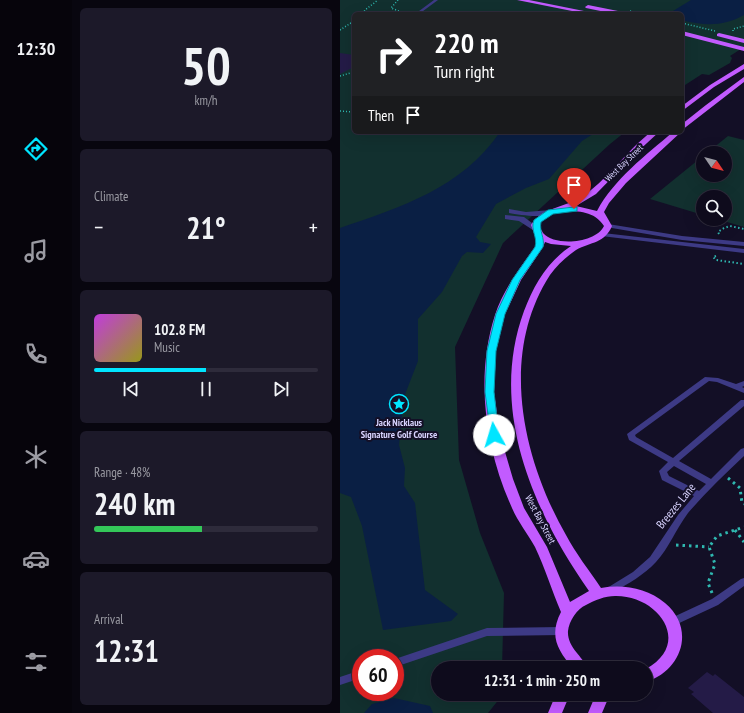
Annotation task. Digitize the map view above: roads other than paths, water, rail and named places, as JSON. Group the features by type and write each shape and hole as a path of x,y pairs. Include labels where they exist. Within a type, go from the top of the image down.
{"main road":[{"path":"520,0 585,12"},
{"path":"551,0 613,12"},
{"path":"684,27 744,41"},
{"path":"684,33 744,50"},
{"path":"684,107 712,86 744,66"},
{"path":"684,126 708,106 744,80"},
{"name":"West Bay Street","path":"554,211 573,206 581,201 653,134"},
{"name":"West Bay Street","path":"602,218 600,212 608,196 658,147 674,134"},
{"path":"569,209 586,210 602,218 608,226 607,230 604,235 596,240 584,243 571,244 547,240 537,231 537,221 554,211 569,209"},
{"name":"West Bay Street","path":"537,231 541,242 539,247 516,280 500,314 491,351 489,392 494,435 507,479 518,508 541,547 568,613"},
{"name":"West Bay Street","path":"584,243 563,254 546,275 536,293 523,326 516,365 517,410 528,461 548,513 571,555 604,591"},
{"path":"567,661 562,639 562,631 568,613 574,606 584,598 604,591 630,591 646,597 661,607 672,622 676,639 674,647 670,657 663,666 653,672"},
{"path":"555,713 560,701"},
{"path":"595,713 600,701"}],"street":[{"path":"537,231 510,214 554,211"}],"lane":[{"path":"420,12 434,2 443,0"},
{"path":"608,226 696,240 744,244"},
{"path":"604,235 744,251"},
{"path":"711,483 632,438 631,434 708,379 718,380 742,387"},
{"path":"700,495 666,478 663,470 744,402"},
{"name":"Breezes Lane","path":"604,591 640,572 658,553 672,527 711,483 744,451"},
{"path":"672,622 715,602 744,581"},
{"path":"404,660 487,632 562,631"},
{"path":"340,681 352,677"}],"water":[{"path":"691,0 744,0 744,15 737,19 723,23 700,24 685,21 684,12 673,11"},
{"path":"498,134 593,134 582,141 549,179 526,188 496,204 476,237 480,242 491,244 483,253 467,252 462,256 442,292 418,319 418,361 404,397 399,445 405,468 404,486 415,503 425,590 458,614 451,621 383,630 362,526 351,497 340,493 340,228 385,212 429,193 468,168 485,151"},
{"path":"404,700 430,706 433,713 364,713 372,704 383,701"}],"place":[{"name":"Jack Nicklaus Signature Golf Course","path":"399,404"}]}
